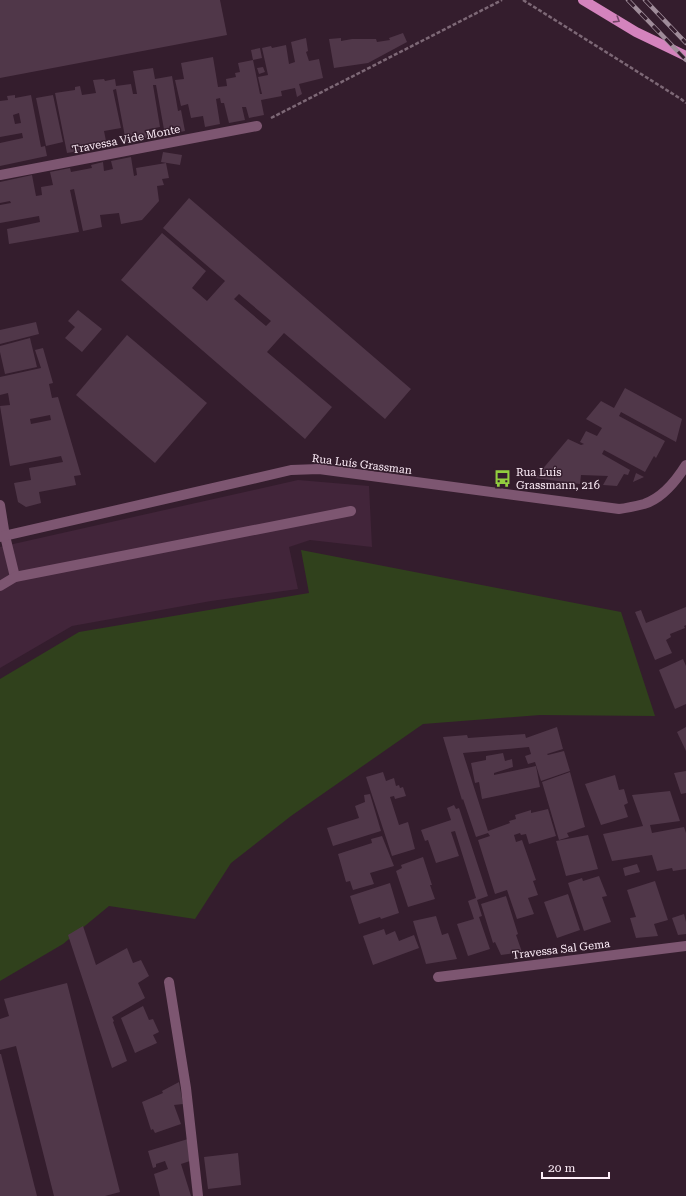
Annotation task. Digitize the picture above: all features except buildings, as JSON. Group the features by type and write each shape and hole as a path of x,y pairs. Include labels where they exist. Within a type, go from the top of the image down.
{"main road":[{"path":"583,0 636,32 686,56"}],"street":[{"name":"Travessa Vide Monte","path":"0,175 256,126"},
{"name":"Rua Luís Grassman","path":"2,536 291,470 319,469 619,509 646,504 661,495 675,482 686,465"},
{"path":"0,504 2,536 15,577"},
{"path":"0,586 15,577 202,539 351,511"},
{"name":"Travessa Sal Gema","path":"438,977 686,946"},
{"path":"169,982 186,1088 198,1196"}],"path":[{"path":"256,126 502,0"},
{"path":"523,0 686,103"}],"shaded area":[{"path":"298,480 369,486 372,547 310,540 289,547 298,589 211,601 72,626 0,668 0,547"}],"green space":[{"path":"301,550 621,612 655,716 540,715 423,724 291,816 231,863 195,919 109,906 63,944 0,981 0,679 79,632 309,593"}],"railway":[{"path":"628,0 686,60"},
{"path":"645,0 686,43"}],"place":[{"name":"Rua Luís Grassmann, 216","path":"503,478"}]}
